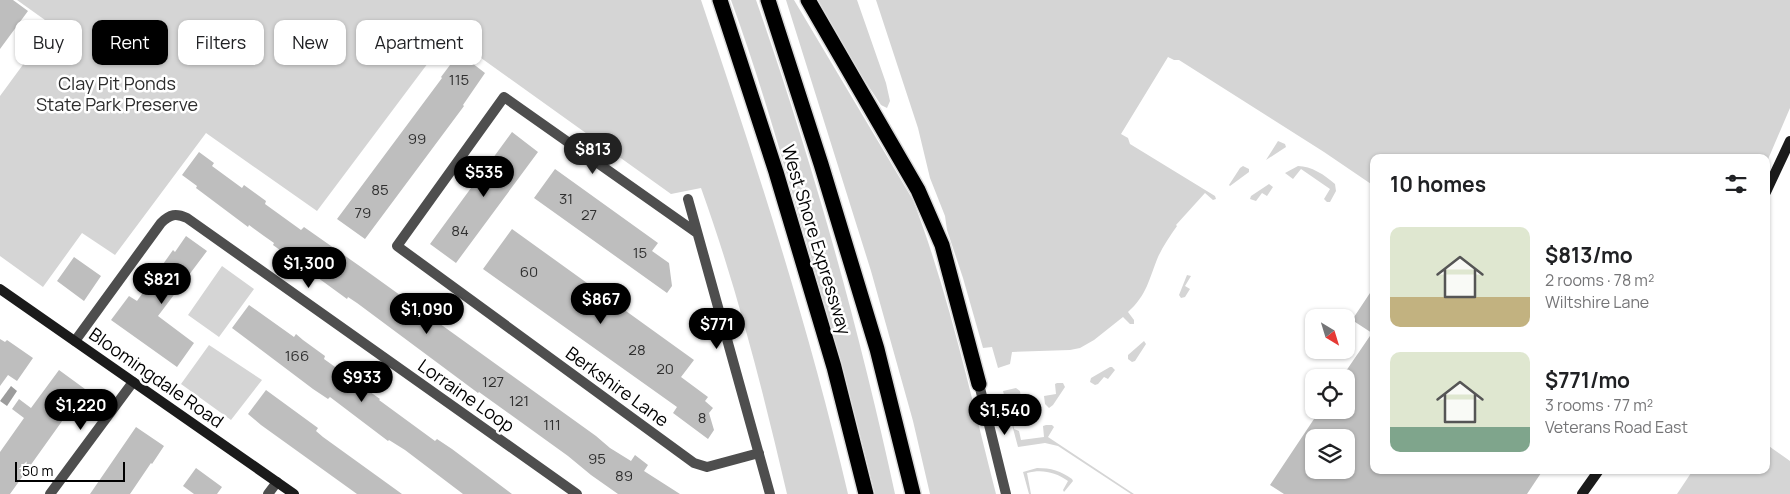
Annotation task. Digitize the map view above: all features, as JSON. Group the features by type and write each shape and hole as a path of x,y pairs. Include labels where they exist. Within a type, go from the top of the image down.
{"highway":[{"name":"West Shore Expressway","path":"720,0 779,181 834,367 866,494"},
{"name":"West Shore Expressway","path":"768,0 821,164 877,349 913,494"},
{"path":"808,0 918,190 942,245 980,384"}],"street":[{"name":"Berkshire Lane","path":"697,233 504,97 397,246 694,463 707,467 759,453"},
{"path":"1770,184 1790,141"},
{"path":"688,199 770,494"},
{"name":"Lorraine Loop","path":"75,341 161,223 167,217 174,214 180,215 194,223 577,494"},
{"name":"Bloomingdale Road","path":"0,289 294,494"},
{"path":"50,494 133,382"},
{"path":"980,384 1006,494"},
{"path":"1582,494 1596,474"},
{"path":"268,494 277,482"}],"green space":[{"name":"Clay Pit Ponds State Park Preserve","path":"17,0 701,0 742,122 799,307 848,494 787,494 749,340 701,188 671,194 482,59 482,20 356,20 356,65 426,65 317,211 206,133 115,255 82,233 43,287 0,256 0,96 23,65 82,65 82,20 45,20"},
{"path":"731,0 756,0 777,61 815,183 850,307 895,494 875,494 847,385 806,242 749,51"},
{"path":"786,0 794,0 913,200 938,272 996,494 930,494 913,421 871,271"},
{"path":"818,0 857,0 886,83 890,101 887,108 881,105 855,66"},
{"path":"876,0 1790,0 1790,108 1770,155 1370,154 1370,183 1179,60 1168,57 1121,134 1128,138 1130,144 1215,196 1216,199 1213,200 1205,193 1176,225 1158,257 1143,293 1128,312 1134,320 1134,324 1130,324 1123,317 1094,340 1080,348 1012,352 1010,364 998,368 992,347 983,348 947,230 945,216 930,178 918,128"},
{"path":"1278,141 1285,144 1286,147 1266,160"},
{"path":"1243,166 1249,169 1249,172 1230,186 1240,168"},
{"path":"1298,166 1318,172 1335,184 1336,191 1330,202 1324,199 1330,189 1301,169 1293,179 1285,173"},
{"path":"1269,184 1273,187 1267,196 1262,193 1256,201 1250,199 1251,196"},
{"path":"222,266 254,289 219,337 188,315"},
{"path":"1187,275 1191,276 1185,286 1190,289 1185,297 1181,298 1179,295"},
{"path":"1144,341 1146,344 1135,361 1132,362 1128,359 1128,355"},
{"path":"209,345 262,380 231,420 181,384"},
{"path":"1110,367 1115,370 1108,379 1104,377 1095,385 1090,382 1091,378"},
{"path":"1063,383 1065,387 1049,408 1045,404 1044,396 1056,394 1055,384"},
{"path":"1016,388 1020,391 1021,399 1015,400 1016,411 1012,413 1014,429 1019,431 1021,440 1044,437 1043,426 1052,425 1054,427 1048,437 1134,494 1131,494 1058,446 1045,443 1018,447 1003,391"},
{"path":"1770,447 1790,461 1790,494 1677,494 1690,474 1770,474"},
{"path":"1037,468 1056,470 1073,481 1064,492 1063,490 1068,481 1058,475 1043,471 1027,473 1031,494 1029,494 1023,472"}],"shaded area":[{"path":"11,386 17,391 7,406 0,401"}],"building":[{"path":"0,0 13,0 28,11 21,20 15,20 15,29 0,49"},
{"path":"450,65 475,65 485,73 464,106 365,239 337,219"},
{"path":"512,132 538,152 456,263 430,244"},
{"path":"199,152 214,163 212,166 242,188 244,185 266,201 265,204 301,230 304,227 361,267 610,448 631,461 635,455 648,465 644,471 680,494 618,494 591,475 568,456 478,393 357,303 348,297 347,299 273,245 274,243 249,225 248,227 196,188 197,186 182,175"},
{"path":"555,169 658,243 652,251 669,263 672,286 667,293 534,198"},
{"path":"512,229 694,360 681,377 708,397 705,401 713,408 709,413 714,430 708,439 673,413 677,407 483,269"},
{"path":"186,236 207,251 158,316 194,343 177,367 111,320 129,296 137,301 173,250 175,252"},
{"path":"74,257 101,276 84,301 57,281"},
{"path":"1370,293 1370,332 1355,322 1355,316"},
{"path":"249,305 294,337 296,334 325,356 324,359 379,400 435,441 437,439 452,449 512,494 463,494 330,397 328,399 313,389 232,328"},
{"path":"1370,336 1370,474 1540,474 1527,494 1284,494 1270,485 1305,432 1305,479 1355,479 1355,429 1307,429 1314,419 1355,419 1355,369 1347,369"},
{"path":"0,339 5,342 7,340 33,358 17,381 8,375 0,386"},
{"path":"59,370 85,389 10,494 0,494 0,452 24,418 12,409 19,399 31,408"},
{"path":"266,390 318,428 316,431 323,437 402,494 357,494 261,425 248,414"},
{"path":"136,427 164,446 152,464 130,494 90,494"},
{"path":"196,468 222,487 217,494 194,494 183,486"}]}
